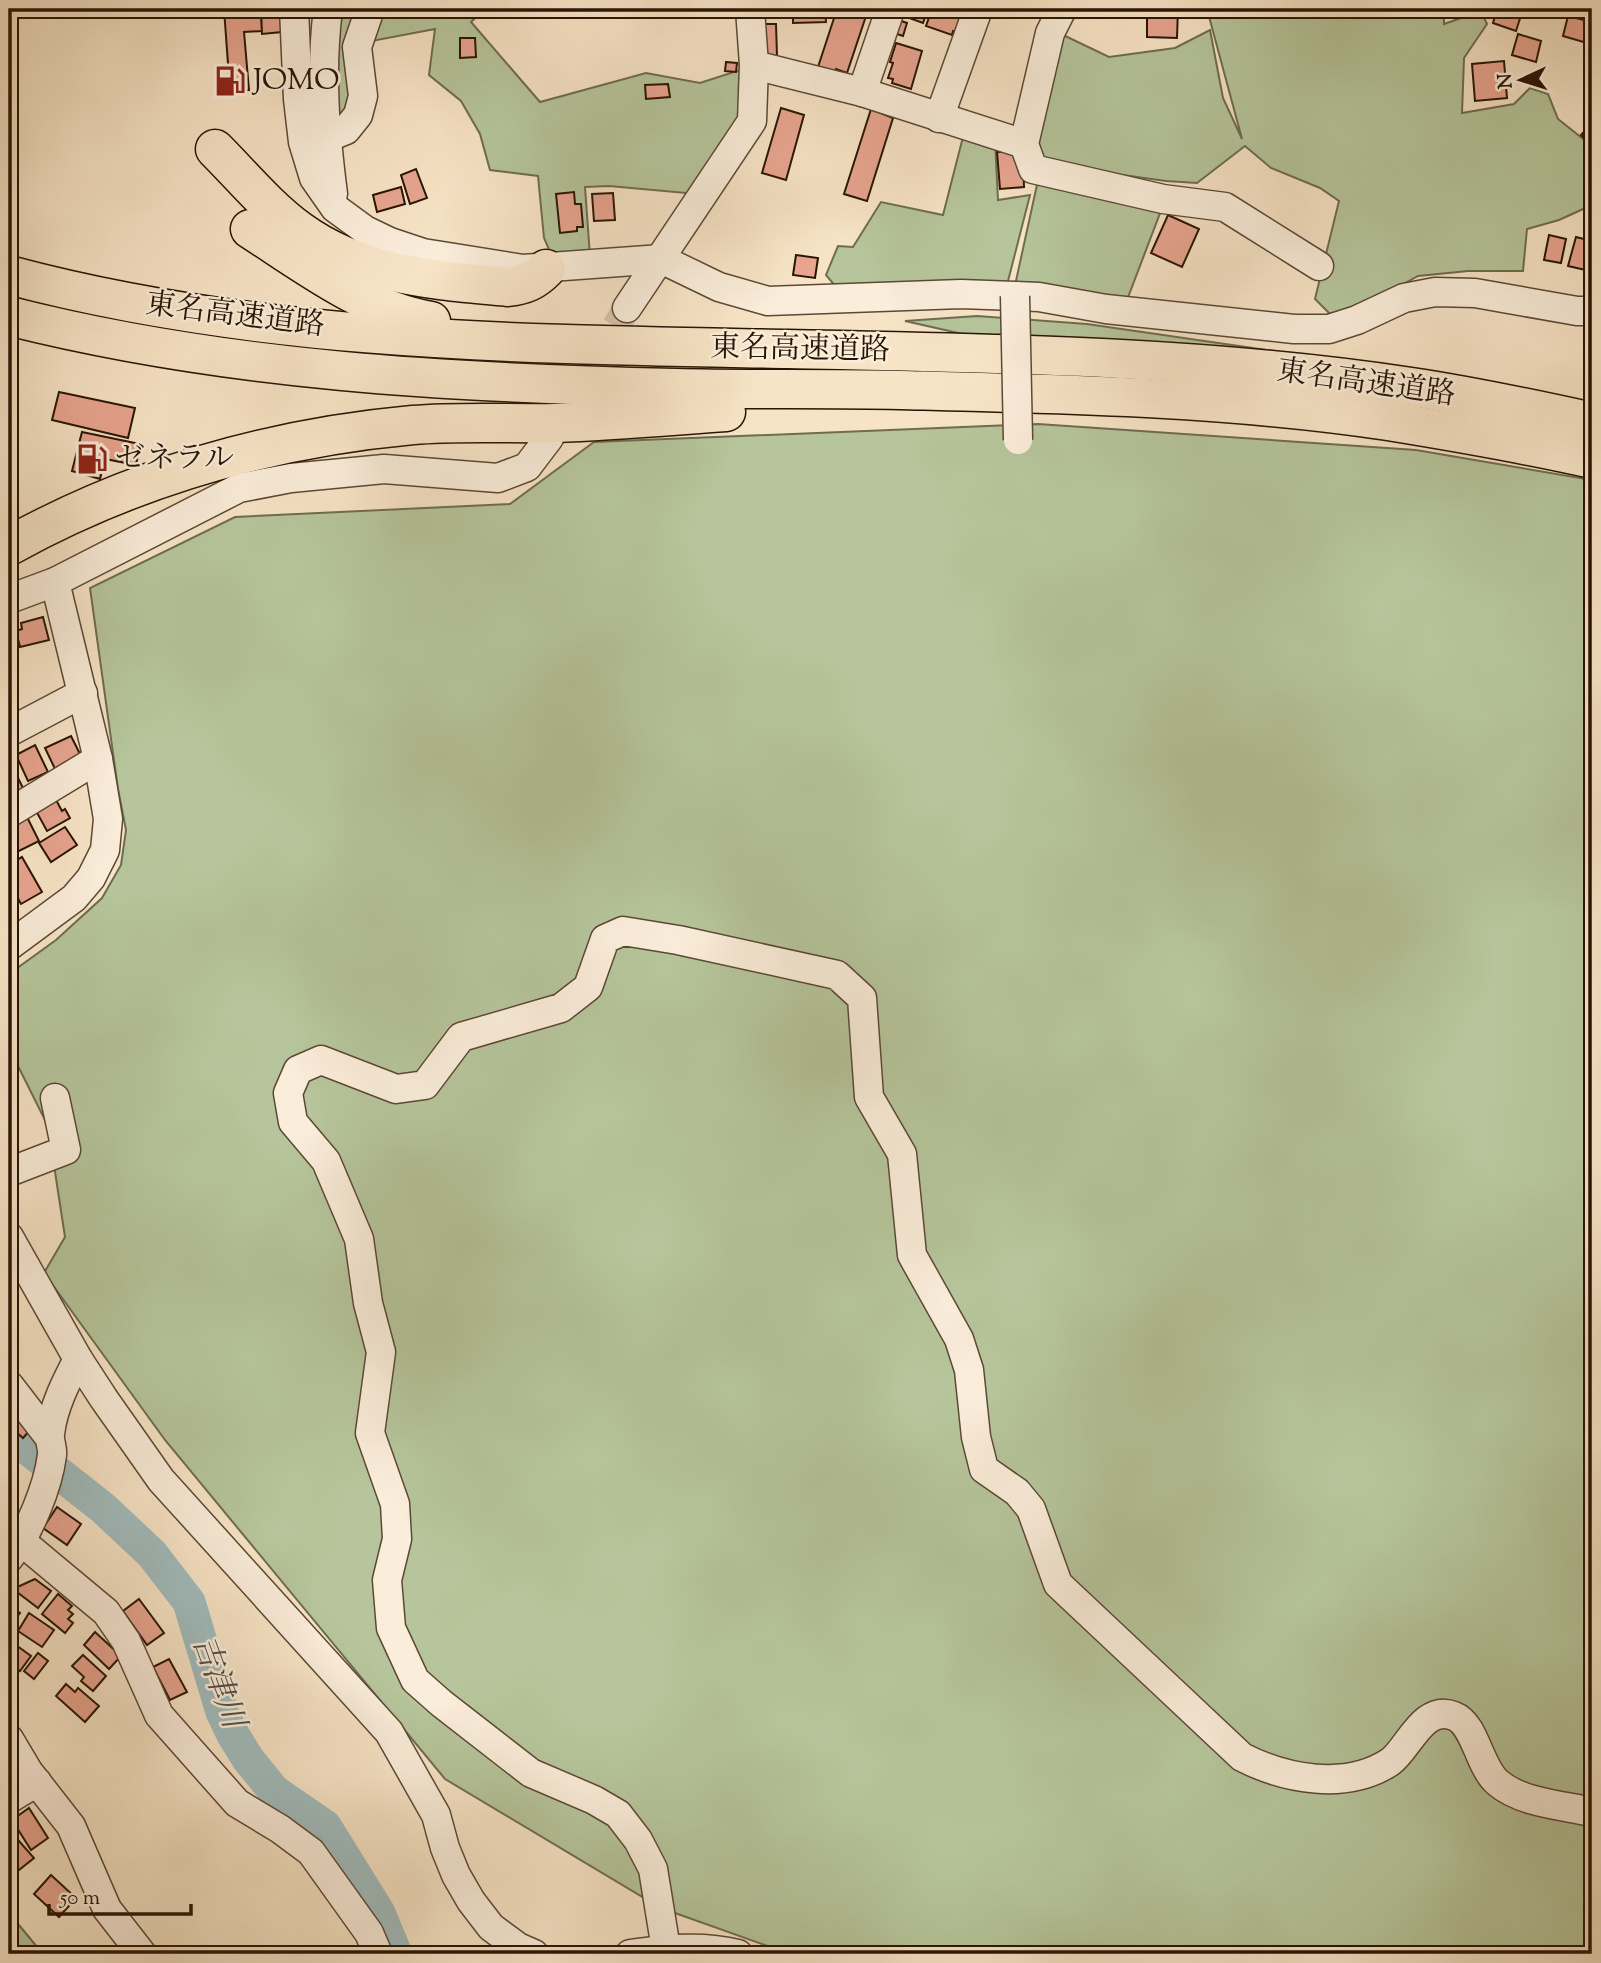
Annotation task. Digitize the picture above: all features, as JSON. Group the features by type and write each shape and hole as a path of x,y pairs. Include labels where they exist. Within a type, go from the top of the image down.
{"highway":[{"path":"215,149 300,231 373,267 410,277 508,287 536,280 546,269"},
{"path":"250,229 352,293 427,320 652,347"},
{"name":"東名高速道路","path":"9,275 113,300 192,313 285,325 475,341 1032,355 1296,373 1412,387 1570,430 1592,459"},
{"name":"東名高速道路","path":"9,316 77,333 171,351 287,366 474,381 1127,397 1239,405 1386,421 1570,430"},
{"path":"9,546 85,507 139,485 190,467 271,445 414,425 559,423 1004,394"}],"street":[{"path":"294,9 303,142 314,178 335,208 365,230 423,253 523,269 662,259 719,287 768,300 961,294 1039,297 1106,309 1294,329 1329,329 1357,320 1405,298 1435,292 1475,293 1577,311 1592,311"},
{"path":"328,9 323,82 326,138 335,208"},
{"path":"326,138 346,130 358,115 363,96 357,47 370,9"},
{"path":"627,308 752,121 754,65 750,9"},
{"path":"939,118 978,9"},
{"path":"1062,9 1050,33 1024,144 1033,169 1163,199 1225,207 1320,266"},
{"path":"862,92 888,16"},
{"path":"754,65 862,92 1024,144"},
{"path":"1015,296 1018,440"},
{"path":"9,599 55,582 239,488 291,478 384,469 498,478 527,467 549,438"},
{"path":"9,946 74,898 91,878 105,850 108,819 98,759 55,582"},
{"path":"9,732 83,693"},
{"path":"9,813 98,759"},
{"path":"666,1949 653,1869 638,1840 618,1814 594,1800 531,1773 441,1703 415,1680 391,1628 387,1580 397,1539 396,1504 370,1433 381,1352 368,1303 359,1239 326,1161 293,1122 288,1094 298,1070 321,1060 396,1089 425,1085 461,1037 561,1007 588,986 604,939 624,931 678,940 837,975 862,998 869,1097 902,1154 912,1255 959,1339 969,1370 976,1437 985,1469 1017,1492 1031,1510 1058,1584 1242,1757 1264,1769 1316,1780 1354,1777 1391,1762 1415,1731 1433,1716 1454,1715 1467,1726 1480,1759 1496,1781 1518,1796 1592,1812"},
{"path":"9,1172 66,1150 55,1098"},
{"path":"9,1237 78,1359 161,1480 389,1732 436,1815 445,1848 471,1901 491,1927 518,1947 534,1954"},
{"path":"49,1437 61,1392 78,1359"},
{"path":"9,1385 49,1437 53,1451 46,1488 15,1550 106,1612 126,1641 159,1715 237,1803 311,1852 369,1933 377,1954"},
{"path":"9,1739 37,1782 71,1826 107,1909 142,1954"},
{"path":"9,1799 37,1782"},
{"path":"630,1954 666,1949 716,1948 738,1954"}],"green space":[{"path":"335,9 485,9 471,22 540,102 646,73 700,83 746,68 748,113 697,194 609,186 585,187 590,256 551,254 544,238 538,176 490,170 480,134 461,101 429,75 435,29 366,42 355,95 341,120 337,109"},
{"path":"1207,9 1444,9 1444,24 1481,11 1487,24 1464,58 1462,113 1514,104 1530,88 1548,94 1558,119 1592,146 1592,205 1559,220 1527,229 1523,271 1468,271 1418,276 1335,319 1315,299 1339,201 1320,188 1271,168 1245,146 1197,183 1043,164 1034,137 1059,33 1109,57 1175,48 1210,30 1223,98 1242,139"},
{"path":"965,129 995,140 998,200 1030,195 1007,285 836,287 826,275 838,246 853,247 881,202 943,215"},
{"path":"1040,171 1162,208 1127,300 1014,290"},
{"path":"977,316 1087,324 1294,354 976,337 905,321"},
{"path":"1038,424 1416,450 1592,480 1592,1954 790,1954 661,1908 445,1779 165,1440 44,1273 65,1237 48,1126 9,1048 9,974 56,940 102,898 121,865 126,830 90,588 235,517 510,504 594,442"},
{"path":"9,1913 43,1954 9,1954"}],"building":[{"path":"224,9 261,10 262,31 244,32 249,90 230,91"},
{"path":"261,9 280,9 282,32 262,34"},
{"path":"773,9 825,9 826,22 793,23 793,17 774,18"},
{"path":"837,9 868,10 847,73 818,67"},
{"path":"900,9 928,9 923,23 898,14"},
{"path":"932,9 960,9 957,18 961,19 956,32 953,31 952,35 926,26"},
{"path":"1139,9 1178,9 1177,38 1147,37 1147,10"},
{"path":"1448,9 1463,9 1460,17 1447,12"},
{"path":"1497,9 1523,9 1516,31 1493,23"},
{"path":"1568,16 1592,22 1587,43 1563,36"},
{"path":"898,20 907,23 903,36 894,33"},
{"path":"760,24 776,24 777,56 760,56"},
{"path":"1518,34 1541,41 1536,62 1512,55"},
{"path":"460,38 475,38 476,57 460,58"},
{"path":"896,43 922,51 911,89 892,83 893,79 888,78"},
{"path":"1504,61 1507,98 1475,101 1472,64"},
{"path":"726,62 737,63 736,72 725,71"},
{"path":"668,84 670,97 646,99 645,85"},
{"path":"781,108 804,115 786,180 762,173"},
{"path":"871,109 893,118 867,201 844,194"},
{"path":"1592,123 1592,146 1581,135"},
{"path":"1014,151 1023,158 1024,187 1000,189 997,152"},
{"path":"416,169 427,198 410,204 401,175"},
{"path":"401,187 405,204 377,212 373,195"},
{"path":"574,192 575,204 581,204 583,227 577,227 577,231 560,233 556,194"},
{"path":"613,193 615,220 594,221 592,194"},
{"path":"1168,215 1199,229 1182,267 1151,253"},
{"path":"1549,235 1566,239 1561,263 1544,260"},
{"path":"1576,237 1592,241 1590,271 1568,266"},
{"path":"796,255 818,258 815,278 793,275"},
{"path":"59,392 135,408 128,438 52,420"},
{"path":"82,432 140,444 136,465 105,459 100,479 72,471"},
{"path":"43,617 49,640 20,647 16,631 22,629 21,623"},
{"path":"71,736 82,758 56,771 45,748"},
{"path":"35,745 48,772 28,781 16,755"},
{"path":"9,760 24,790 9,797"},
{"path":"55,798 62,811 65,809 70,818 47,831 35,809"},
{"path":"26,815 39,841 9,856 9,824"},
{"path":"65,827 77,845 51,862 39,843"},
{"path":"22,857 42,892 21,904 9,882 9,865"},
{"path":"16,1413 30,1430 23,1438 9,1426"},
{"path":"57,1507 81,1524 67,1545 43,1528"},
{"path":"35,1579 51,1591 38,1608 13,1589"},
{"path":"58,1594 72,1606 68,1610 73,1614 68,1619 73,1623 65,1633 42,1614"},
{"path":"139,1599 164,1633 147,1645 123,1611"},
{"path":"9,1605 20,1613 9,1628"},
{"path":"29,1613 54,1630 42,1647 18,1631"},
{"path":"95,1632 121,1656 109,1669 84,1645"},
{"path":"9,1640 31,1656 20,1671 9,1663"},
{"path":"38,1653 48,1661 34,1679 24,1671"},
{"path":"83,1655 106,1676 93,1691 81,1681 84,1677 72,1666"},
{"path":"169,1659 187,1692 170,1700 153,1667"},
{"path":"66,1684 75,1692 78,1688 99,1706 85,1722 56,1696"},
{"path":"29,1808 48,1838 31,1850 12,1820"},
{"path":"19,1841 34,1858 9,1878 9,1849"},
{"path":"51,1875 76,1898 59,1917 34,1894"}],"waterway":[{"name":"吉津川","path":"9,1434 103,1508 152,1554 189,1602 222,1712 232,1733 248,1759 274,1791 325,1826 379,1913 396,1954"}],"tunnel":[{"path":"573,399 627,308"}],"place":[{"name":"JOMO","path":"230,81"},
{"name":"ゼネラル","path":"92,459"}]}
